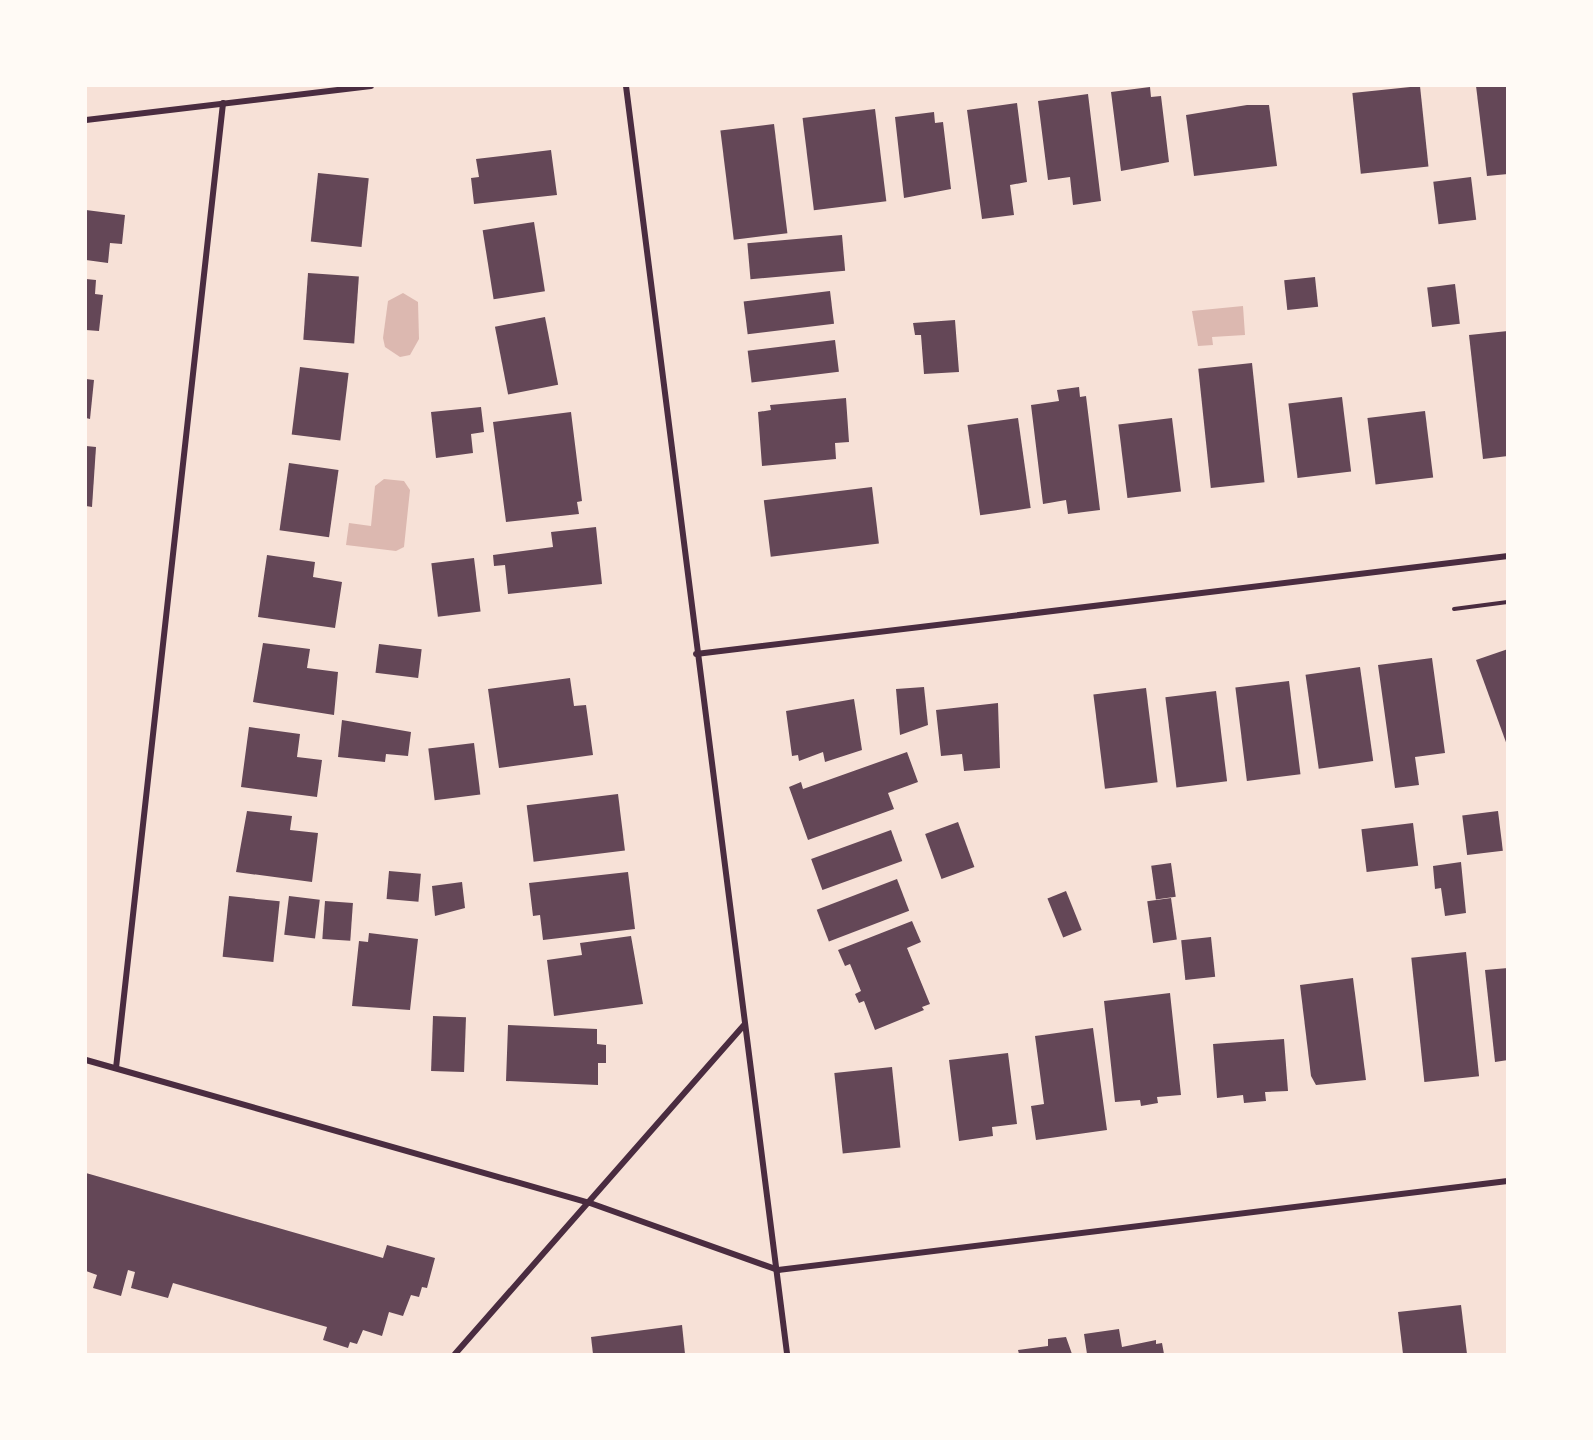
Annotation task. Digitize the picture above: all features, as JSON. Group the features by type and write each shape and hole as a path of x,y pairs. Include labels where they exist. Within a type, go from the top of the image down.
{"street":[{"path":"86,120 371,86"},
{"path":"627,86 696,654 778,1270 787,1354"},
{"path":"116,1068 223,103"},
{"path":"696,654 1508,556"},
{"path":"455,1354 744,1025"},
{"path":"86,1060 590,1203 778,1270 1508,1181"}],"path":[{"path":"1454,609 1508,602"}],"shaded area":[{"path":"403,293 418,302 419,339 410,355 400,357 385,347 383,338 388,301"},
{"path":"1243,306 1245,335 1212,337 1213,345 1198,346 1192,311"},
{"path":"384,479 404,481 410,490 404,547 396,551 346,545 349,523 371,526 375,486"}],"building":[{"path":"1420,86 1428,167 1361,174 1352,93"},
{"path":"1476,86 1508,86 1508,174 1487,176"},
{"path":"1150,87 1151,97 1161,96 1169,162 1121,171 1111,92"},
{"path":"1088,94 1101,201 1073,205 1070,177 1048,180 1038,101"},
{"path":"1017,103 1027,182 1010,185 1014,215 982,219 967,110"},
{"path":"1247,105 1269,105 1277,166 1194,176 1186,115"},
{"path":"875,109 886,201 814,210 803,118"},
{"path":"934,112 935,123 943,122 951,189 904,198 895,117"},
{"path":"774,124 787,233 734,240 720,131"},
{"path":"551,150 557,195 474,204 471,178 479,177 476,159"},
{"path":"318,173 369,178 362,247 311,242"},
{"path":"1471,177 1476,220 1439,224 1433,182"},
{"path":"86,210 125,215 122,244 110,243 108,263 86,260"},
{"path":"534,222 545,291 494,299 483,230"},
{"path":"842,235 845,271 750,279 747,243"},
{"path":"308,273 359,277 354,343 303,340"},
{"path":"1315,277 1318,307 1287,310 1284,280"},
{"path":"86,279 96,280 95,294 103,295 99,331 86,330"},
{"path":"1455,284 1460,324 1432,327 1427,287"},
{"path":"830,291 834,324 748,334 744,302"},
{"path":"545,317 558,385 508,394 495,327"},
{"path":"955,320 959,372 924,374 921,335 915,335 913,323"},
{"path":"1508,331 1508,456 1483,459 1469,335"},
{"path":"835,340 839,372 752,382 748,351"},
{"path":"1252,363 1265,482 1211,488 1198,369"},
{"path":"300,367 349,373 340,440 292,434"},
{"path":"86,379 94,380 90,419 86,418"},
{"path":"1079,387 1080,397 1086,396 1100,510 1068,514 1066,500 1043,504 1031,405 1059,401 1057,390"},
{"path":"1342,397 1351,471 1298,478 1288,404"},
{"path":"846,398 849,442 835,443 836,459 762,466 758,412 771,410 770,405"},
{"path":"481,407 484,432 471,434 473,453 436,458 431,412"},
{"path":"1425,411 1433,478 1376,485 1367,418"},
{"path":"571,412 582,501 577,502 579,514 506,522 493,422"},
{"path":"1018,418 1031,508 980,515 967,425"},
{"path":"1172,418 1181,491 1127,498 1118,425"},
{"path":"86,446 96,447 92,507 86,506"},
{"path":"289,463 339,470 329,537 280,530"},
{"path":"872,487 879,544 771,557 764,500"},
{"path":"596,527 602,584 508,594 505,565 494,566 493,555 553,547 551,532"},
{"path":"267,555 315,562 313,577 342,582 335,628 258,617"},
{"path":"474,558 481,612 438,617 431,563"},
{"path":"263,643 310,649 307,668 338,672 334,715 253,702"},
{"path":"379,644 422,649 418,678 375,673"},
{"path":"1508,649 1508,745 1507,745 1476,660"},
{"path":"1432,658 1445,753 1415,757 1419,785 1395,788 1378,665"},
{"path":"1360,667 1373,761 1319,769 1306,675"},
{"path":"570,678 574,706 586,705 593,755 499,768 488,689"},
{"path":"1289,681 1300,774 1247,781 1235,688"},
{"path":"924,687 928,725 900,735 896,689"},
{"path":"1146,688 1158,782 1105,789 1093,694"},
{"path":"1216,691 1227,781 1176,788 1165,697"},
{"path":"854,699 862,750 825,762 823,752 799,761 798,755 792,756 786,711"},
{"path":"998,703 1000,768 964,771 962,754 941,756 936,710"},
{"path":"342,720 411,732 408,756 386,754 385,762 338,757"},
{"path":"249,727 300,734 297,757 322,760 317,797 241,787"},
{"path":"474,743 480,795 435,800 428,749"},
{"path":"907,752 918,782 888,793 894,809 808,840 789,787 801,782 803,789"},
{"path":"618,794 625,851 534,862 527,805"},
{"path":"247,811 292,816 290,830 318,833 312,882 236,872"},
{"path":"1498,811 1503,851 1467,855 1462,815"},
{"path":"958,822 974,867 942,879 925,834"},
{"path":"1413,823 1418,866 1367,872 1361,829"},
{"path":"891,830 902,861 822,890 811,859"},
{"path":"1461,862 1466,913 1445,916 1441,888 1435,889 1433,866"},
{"path":"1171,863 1176,897 1156,899 1151,866"},
{"path":"389,871 421,874 418,902 387,899"},
{"path":"628,872 635,929 543,940 540,915 533,916 529,883"},
{"path":"897,879 909,911 829,942 817,910"},
{"path":"462,882 465,908 435,916 432,886"},
{"path":"1066,891 1082,930 1063,937 1047,898"},
{"path":"229,896 280,901 273,962 223,957"},
{"path":"289,896 320,900 315,938 284,935"},
{"path":"1171,898 1177,940 1153,943 1147,901"},
{"path":"325,901 353,903 350,941 322,939"},
{"path":"912,921 921,942 907,948 930,1004 922,1007 924,1010 875,1030 864,1001 859,1003 855,994 861,991 850,964 845,966 838,950"},
{"path":"369,933 418,939 410,1010 352,1006 359,941 368,942"},
{"path":"631,936 643,1004 554,1016 547,960 582,955 580,943"},
{"path":"1211,937 1215,977 1185,980 1181,940"},
{"path":"1466,952 1479,1076 1424,1082 1411,958"},
{"path":"1508,968 1508,1060 1495,1062 1485,970"},
{"path":"1353,978 1366,1080 1316,1085 1311,1076 1300,985"},
{"path":"1170,993 1181,1095 1157,1097 1158,1103 1141,1106 1140,1100 1115,1102 1104,1001"},
{"path":"433,1016 466,1017 464,1072 431,1071"},
{"path":"508,1025 597,1029 597,1044 606,1045 606,1063 598,1063 598,1085 506,1081"},
{"path":"1093,1028 1107,1130 1036,1140 1031,1106 1044,1104 1035,1036"},
{"path":"1284,1039 1288,1091 1265,1092 1266,1101 1244,1103 1243,1095 1217,1098 1213,1044"},
{"path":"1008,1053 1017,1124 992,1127 993,1136 959,1141 949,1060"},
{"path":"892,1067 900,1148 843,1154 834,1073"},
{"path":"86,1173 383,1258 387,1245 435,1258 427,1288 422,1287 419,1297 411,1295 403,1316 389,1312 382,1336 363,1330 357,1344 350,1342 348,1348 323,1340 327,1327 173,1283 168,1298 131,1288 135,1272 128,1270 121,1296 93,1288 97,1275 86,1271"},
{"path":"1461,1305 1467,1354 1403,1354 1398,1312"},
{"path":"682,1325 685,1354 593,1354 591,1337"},
{"path":"1119,1329 1122,1347 1156,1340 1156,1344 1162,1343 1164,1354 1087,1354 1084,1334"},
{"path":"1066,1337 1072,1354 1019,1354 1018,1350 1048,1346 1048,1339"}]}
